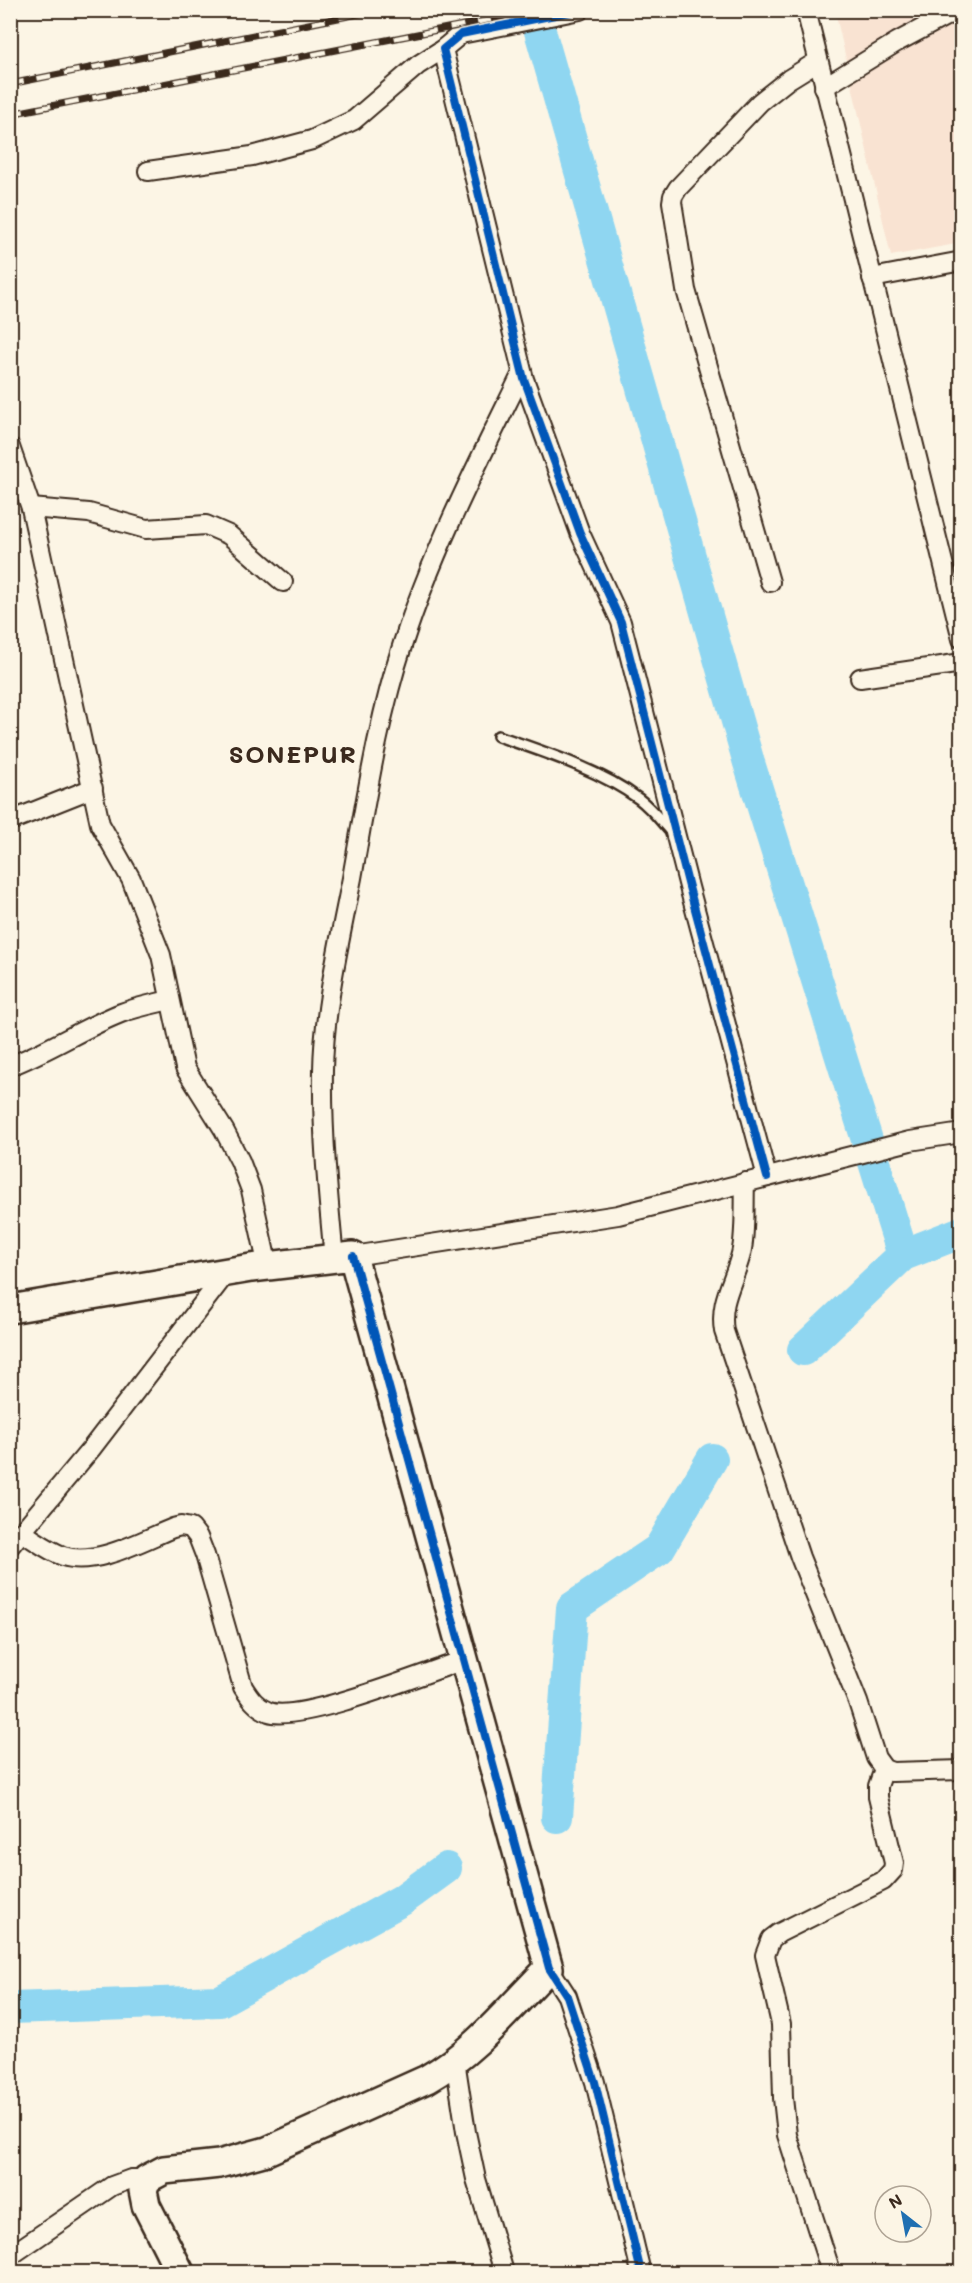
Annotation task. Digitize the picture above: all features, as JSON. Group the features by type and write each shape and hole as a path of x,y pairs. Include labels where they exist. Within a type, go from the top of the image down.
{"street":[{"path":"148,171 252,156 312,140 354,120 418,65 461,34 580,10"},
{"path":"806,10 962,639"},
{"path":"824,87 897,42 957,10"},
{"path":"443,49 522,373 580,533 621,622 767,1177"},
{"path":"770,582 686,290 672,202 678,188 760,102 789,79 818,61"},
{"path":"872,278 962,261"},
{"path":"522,373 482,453 416,607 389,693 371,774 336,960 323,1067 323,1134 344,1258 464,1660 549,1968 567,1996 595,2082 640,2272"},
{"path":"10,447 31,508 100,824 131,879 148,918 161,955 185,1068 224,1130 240,1161 250,1190 268,1267"},
{"path":"31,508 89,513 146,529 206,525 229,535 283,582"},
{"path":"860,678 962,663"},
{"path":"10,821 93,788"},
{"path":"10,1066 45,1052 113,1016 137,1007 170,1000"},
{"path":"10,1309 227,1272 344,1258 618,1215 745,1182 800,1171 910,1141 962,1133"},
{"path":"745,1182 742,1253 723,1302 722,1318 724,1331 800,1557 858,1702 876,1758 884,1769 892,1772 962,1770"},
{"path":"10,1546 91,1449 227,1272"},
{"path":"23,1533 65,1557 92,1558 173,1528 181,1526 190,1528 198,1537 205,1555 243,1687 252,1701 271,1713 287,1714 316,1710 464,1660"},
{"path":"831,2272 787,2135 780,2024 765,1954 771,1939 779,1933 883,1881 893,1870 894,1863 878,1797 878,1786 884,1769"},
{"path":"10,2256 112,2186 131,2179 147,2179 164,2170 219,2164 267,2151 427,2079 455,2060 549,1968"},
{"path":"455,2060 476,2179 504,2272"},
{"path":"147,2179 143,2190 146,2205 180,2272"}],"lane":[{"path":"498,736 602,776 650,809 678,840"}],"shaded area":[{"path":"835,11 961,11 961,243 891,256"}],"waterway":[{"path":"534,10 749,763 903,1255"},
{"path":"803,1350 903,1255 962,1232"},
{"path":"557,1817 572,1608 659,1549 712,1459"},
{"path":"10,2008 220,2001 402,1900 446,1868"}],"railway":[{"path":"10,84 378,10"},
{"path":"10,114 539,10"}],"cycle path":[{"path":"580,10 461,34 443,49 524,379 580,533 621,622 767,1177"},
{"path":"353,1256 549,1968 567,1996 595,2082 641,2272"}],"district":[{"name":"SONEPUR","path":"293,755"}]}
